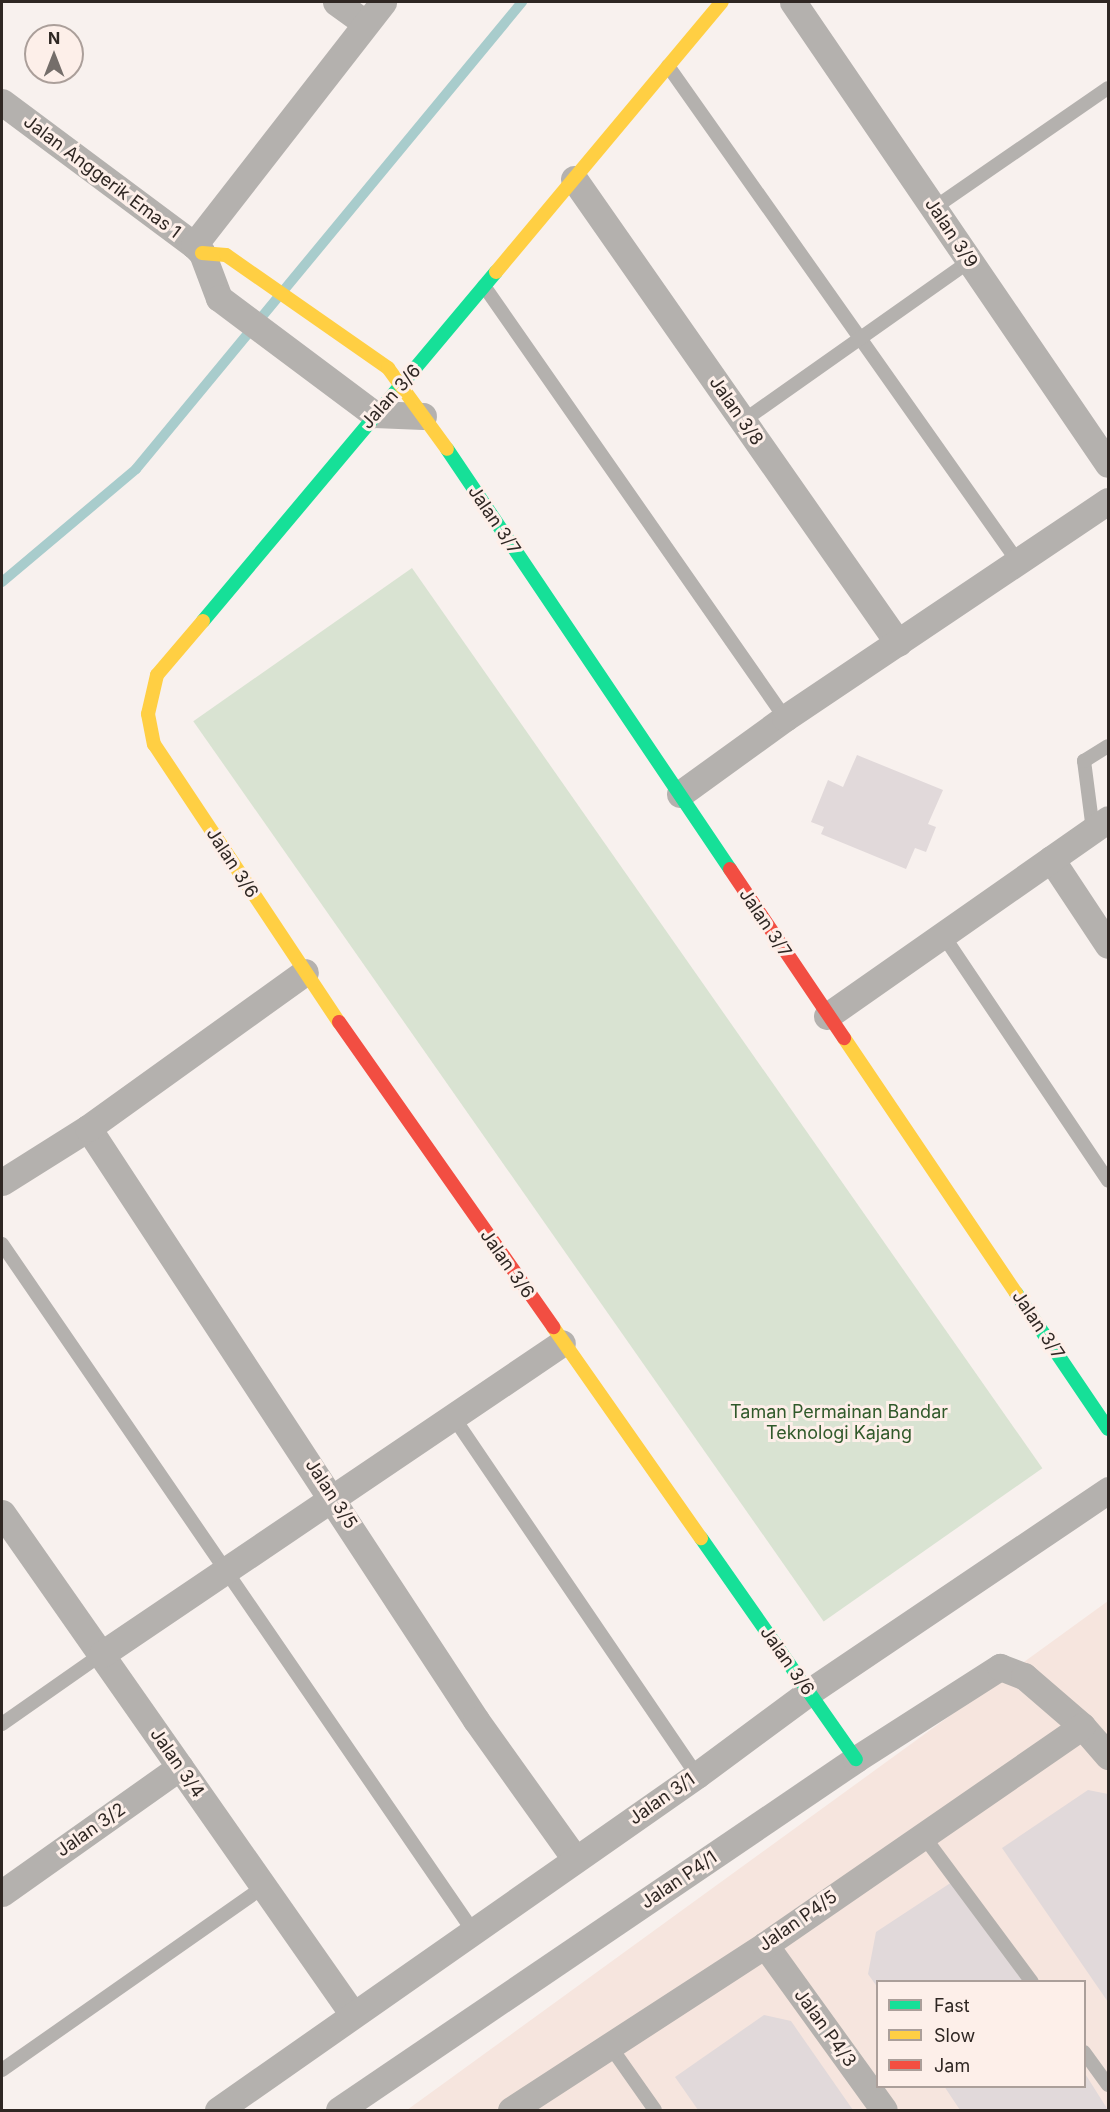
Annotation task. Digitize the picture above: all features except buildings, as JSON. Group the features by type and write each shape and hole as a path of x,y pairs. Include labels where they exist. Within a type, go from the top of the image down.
{"street":[{"path":"336,2 365,23"},
{"path":"383,2 365,23 198,249 219,298 374,414 423,416"},
{"name":"Jalan 3/6","path":"722,2 404,385 374,414 157,675 148,714 154,744 304,972 562,1344 856,1759"},
{"name":"Jalan 3/9","path":"793,2 1108,464"},
{"name":"Jalan Anggerik Emas 1","path":"2,102 198,249 226,255 404,385"},
{"name":"Jalan 3/8","path":"574,179 898,643"},
{"name":"Jalan 3/7","path":"404,385 827,1016 1108,1429"},
{"path":"680,794 785,718 1108,501"},
{"path":"827,1016 1101,825"},
{"path":"1051,859 1108,945"},
{"path":"2,1182 88,1128 304,972"},
{"name":"Jalan 3/5","path":"88,1128 334,1498 476,1720 575,1859"},
{"path":"102,1654 334,1498 452,1415 562,1344"},
{"name":"Jalan 3/1","path":"218,2110 352,2013 697,1775 809,1692 1108,1490"},
{"name":"Jalan 3/4","path":"2,1513 11,1549 102,1654 352,2013"},
{"name":"Jalan P4/1","path":"339,2110 856,1759 1000,1667 1024,1676 1082,1726"},
{"path":"1082,1726 1108,1756"},
{"name":"Jalan P4/5","path":"511,2110 765,1945 922,1834 1082,1726"},
{"name":"Jalan 3/2","path":"2,1893 180,1767"},
{"name":"Jalan P4/3","path":"765,1945 884,2110"}],"lane":[{"path":"668,66 1018,562"},
{"path":"934,208 1108,88"},
{"path":"742,421 970,261"},
{"path":"484,286 785,718"},
{"path":"1101,825 1084,761 1108,746"},
{"path":"943,935 1108,1181"},
{"path":"2,1244 224,1571 473,1931"},
{"path":"452,1415 697,1775"},
{"path":"2,1724 102,1654"},
{"path":"922,1834 1031,1980"},
{"path":"2,2070 265,1886"},
{"path":"610,2046 655,2110"},
{"path":"1086,2055 1108,2085"}],"shaded area":[{"path":"1108,1601 1108,2110 407,2110"}],"green space":[{"name":"Taman Permainan Bandar Teknologi Kajang","path":"412,568 1042,1468 824,1621 193,721"}],"waterway":[{"path":"2,582 136,469 522,2"}],"traffic: fast":[{"path":"203,621 496,272"},
{"path":"447,449 730,869"},
{"path":"1016,1293 1108,1429"},
{"path":"701,1538 856,1759"}],"traffic: slow":[{"path":"496,272 722,2"},
{"path":"202,253 226,255 388,368 447,449"},
{"path":"203,621 157,675 148,714 154,744 339,1022"},
{"path":"844,1038 1016,1293"},
{"path":"553,1327 701,1538"}],"traffic: jam":[{"path":"730,869 844,1038"},
{"path":"339,1022 553,1327"}]}
